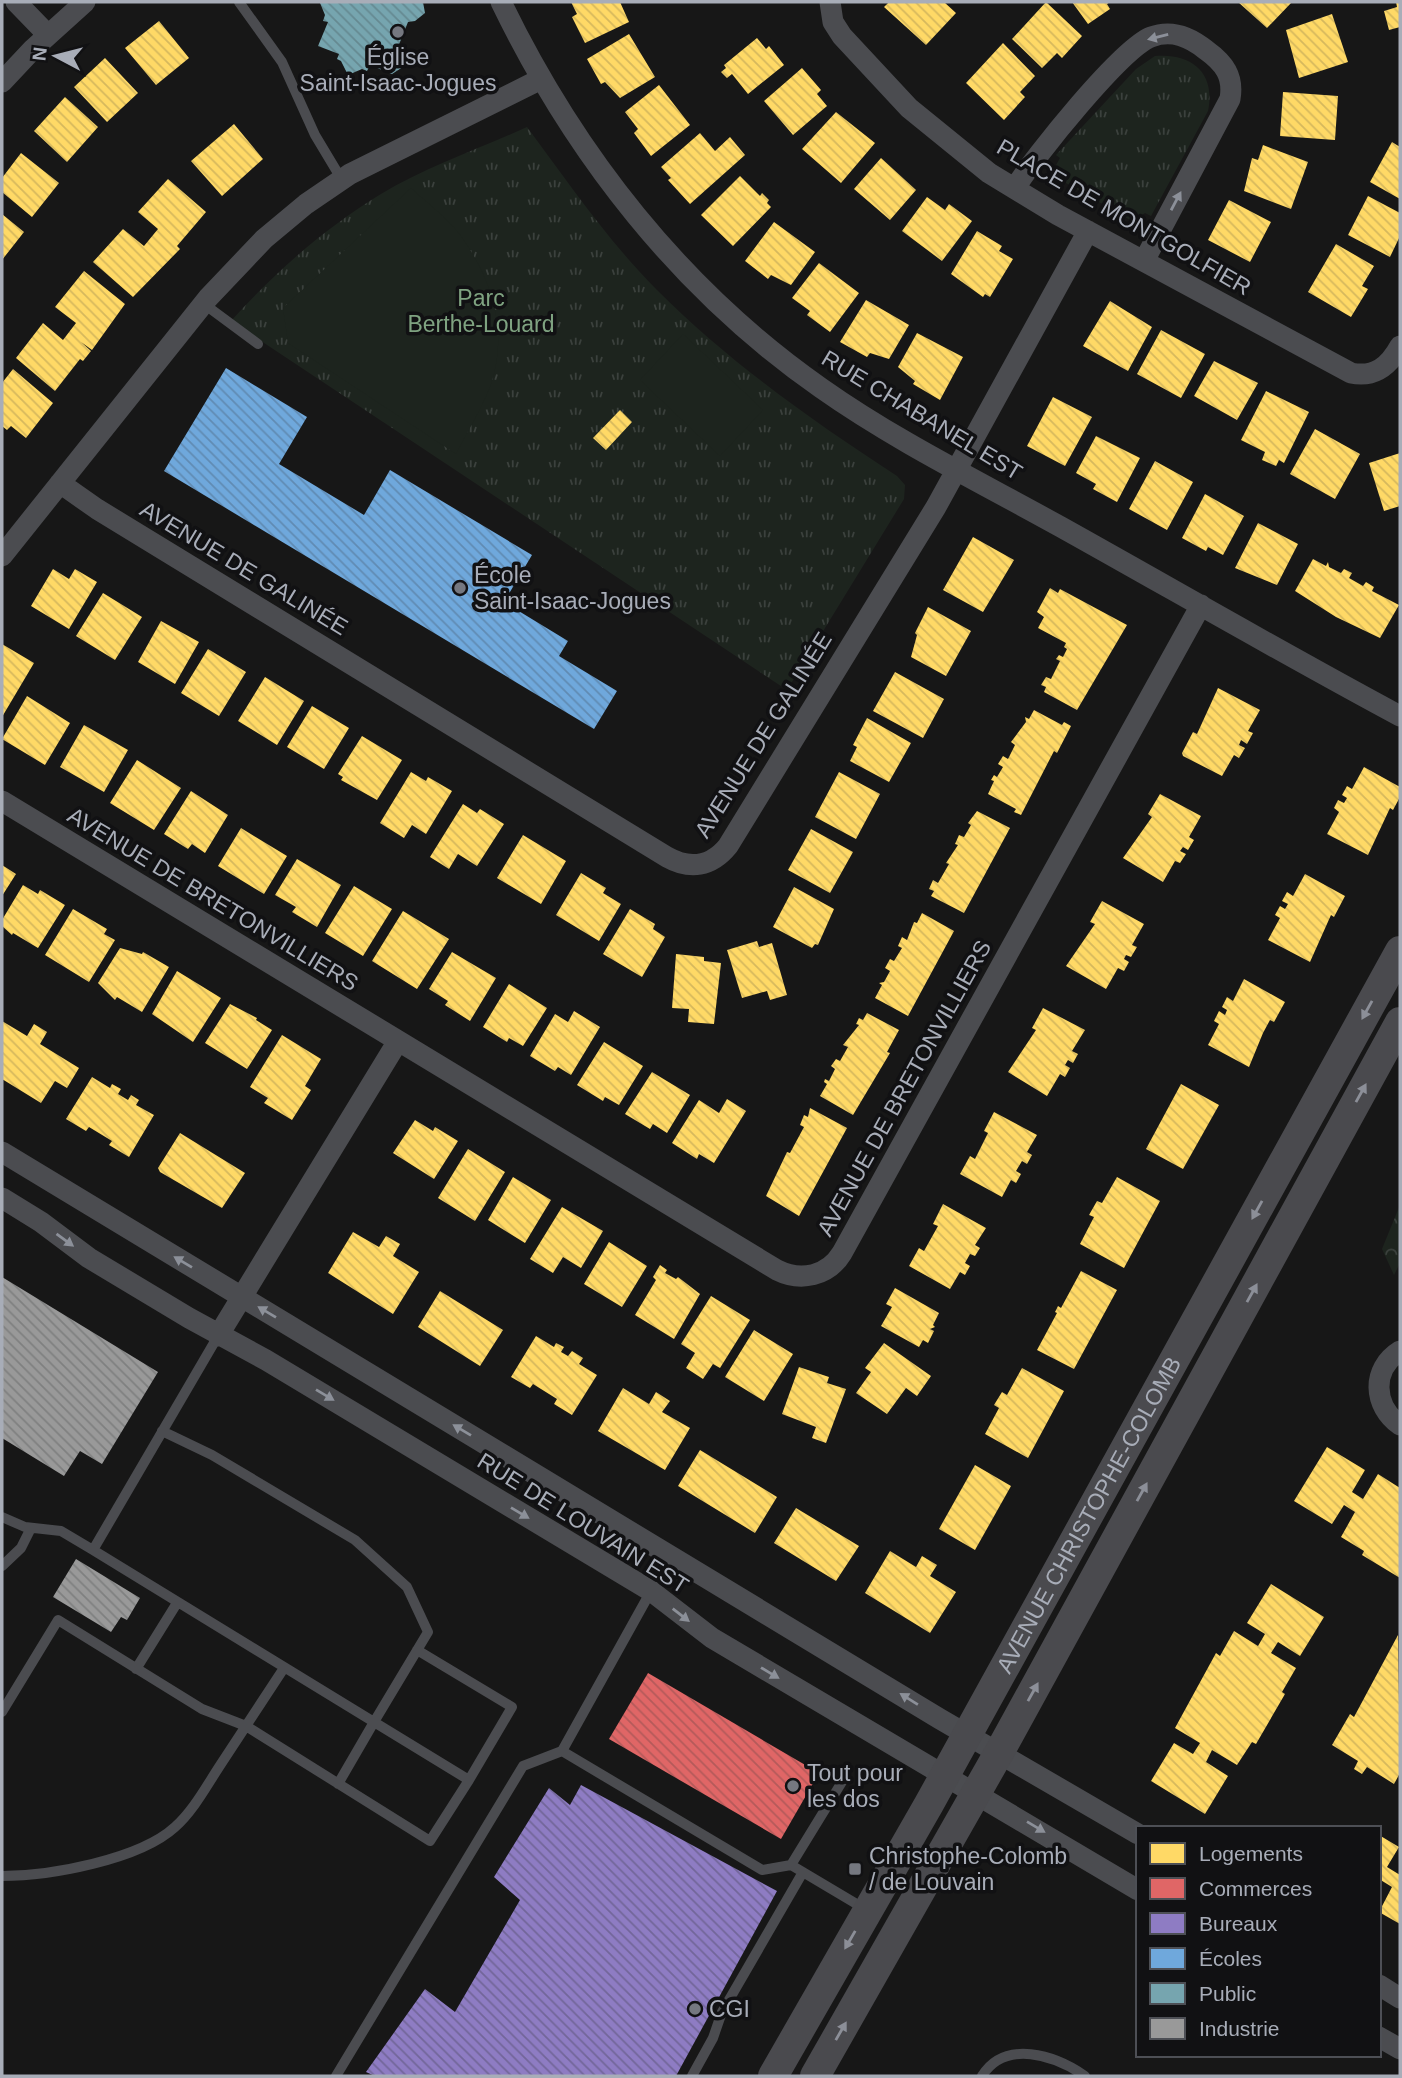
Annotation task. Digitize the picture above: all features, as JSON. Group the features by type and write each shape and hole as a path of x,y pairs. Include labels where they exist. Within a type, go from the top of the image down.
{"main road":[{"name":"AVENUE CHRISTOPHE-COLOMB","path":"773,2076 968,1734 1400,951"},
{"name":"AVENUE CHRISTOPHE-COLOMB","path":"815,2076 977,1793 1400,1022"}],"street":[{"path":"16,2 48,35"},
{"path":"2,82 85,2"},
{"name":"RUE CHABANEL EST","path":"501,2 541,79 573,132 624,202 708,293 763,343 822,389 956,469 1400,716"},
{"name":"PLACE DE MONTGOLFIER","path":"830,2 837,30 882,81 955,148 1015,188 1088,231 1351,373 1366,374 1380,370 1392,360 1400,346"},
{"path":"1015,188 1043,146 1139,44 1161,34 1192,40 1217,58 1226,69 1231,84 1230,99 1144,261"},
{"path":"2,556 204,304 264,239 342,180 374,160 541,79"},
{"name":"AVENUE DE GALINÉE","path":"60,483 97,509 667,857 695,866 717,858 728,846 956,469 1088,231"},
{"name":"AVENUE DE BRETONVILLIERS","path":"2,801 778,1270 801,1276 826,1270 842,1253 1201,606"},
{"path":"218,1336 398,1041"},
{"name":"RUE DE LOUVAIN EST","path":"2,1152 968,1734 1136,1832"},
{"name":"RUE DE LOUVAIN EST","path":"2,1198 41,1222 89,1258 218,1336 266,1360 651,1591 712,1638 1136,1889"},
{"path":"1400,1351 1385,1365 1378,1386 1383,1407 1400,1424"},
{"path":"1381,1987 1400,1998"},
{"path":"1381,2037 1400,2049"}],"lane":[{"path":"239,2 282,62 315,135 342,180"},
{"path":"204,304 258,344"},
{"path":"93,1549 218,1336"},
{"path":"162,1430 212,1455 326,1521 377,1557 407,1587 428,1632 338,1783"},
{"path":"2,1517 31,1528 61,1531 93,1549 177,1604 469,1780"},
{"path":"2,1566 21,1548 31,1528"},
{"path":"336,2076 523,1766 562,1751 651,1591"},
{"path":"136,1669 177,1604"},
{"path":"2,1712 58,1620 201,1709 246,1726 430,1842 512,1707 417,1650"},
{"path":"2,1876 50,1873 99,1862 165,1835 190,1810 284,1668"},
{"path":"562,1751 762,1870 791,1865 867,1910"},
{"path":"791,1865 845,1777"},
{"path":"692,2076 713,2038 722,2012 803,1872"},
{"path":"982,2076 991,2064 1006,2056 1023,2054 1058,2061 1085,2076"}],"green space":[{"path":"1155,56 1180,58 1198,68 1205,76 1210,98 1208,111 1151,216 1145,213 1132,221 1059,179 1054,169 1060,158 1056,155 1136,69"},
{"name":"Parc Berthe-Louard","path":"527,127 622,252 684,316 772,389 897,476 905,485 904,499 787,690 231,321 265,285 302,252 360,207 416,175"},
{"path":"411,188 461,236 482,271 495,308 498,327 496,367 486,396 456,454 288,343 283,308"},
{"path":"683,334 763,410 720,456 640,380"},
{"path":"1400,1205 1400,1263 1394,1275 1382,1249"}],"building: Logements":[{"path":"571,2 620,2 629,22 585,43 572,17 577,14"},
{"path":"889,2 944,2 956,13 926,45 884,7"},
{"path":"1046,2 1082,36 1062,58 1057,53 1042,68 1012,39"},
{"path":"1072,2 1110,2 1107,4 1110,9 1088,24"},
{"path":"1238,2 1292,2 1267,28"},
{"path":"1396,2 1400,2 1400,27 1389,30 1384,11 1397,7"},
{"path":"1332,14 1348,62 1299,78 1286,30"},
{"path":"159,21 189,58 156,85 125,48"},
{"path":"629,34 655,77 620,98 605,82 601,84 587,59"},
{"path":"757,38 766,49 769,46 784,65 748,94 732,74 727,78 721,72 726,68 724,65"},
{"path":"1003,43 1035,76 1020,92 1025,97 1004,120 966,83"},
{"path":"105,58 138,93 107,122 74,87"},
{"path":"802,68 821,90 817,94 827,106 793,135 764,101"},
{"path":"659,85 690,125 651,156 634,133 638,129 625,112"},
{"path":"1283,92 1338,96 1335,140 1280,136"},
{"path":"65,97 98,127 67,162 34,131"},
{"path":"836,112 875,143 841,183 802,149"},
{"path":"234,124 263,159 222,196 191,161"},
{"path":"700,133 715,151 730,137 745,155 690,204 668,180 671,178 661,167"},
{"path":"1392,142 1400,147 1400,199 1370,182"},
{"path":"1263,145 1308,162 1291,209 1244,191 1252,158 1258,160"},
{"path":"21,153 59,183 32,217 2,192 2,178"},
{"path":"881,158 916,190 890,220 854,189"},
{"path":"740,176 760,196 762,193 769,200 767,203 771,207 733,246 701,215"},
{"path":"168,179 206,212 177,246 180,249 133,297 93,262 123,229 144,246 158,229 138,212"},
{"path":"1368,196 1400,213 1400,236 1390,257 1348,235"},
{"path":"927,197 945,210 949,204 972,221 942,261 902,231"},
{"path":"1229,200 1271,222 1250,262 1208,240"},
{"path":"2,214 24,232 2,260"},
{"path":"774,222 815,252 791,285 771,275 768,279 745,261"},
{"path":"977,231 1002,246 999,251 1013,259 990,297 985,294 983,297 951,274"},
{"path":"1336,244 1374,266 1362,286 1368,289 1351,317 1308,292"},
{"path":"819,263 859,293 830,332 807,315 810,311 792,298"},
{"path":"84,271 125,304 92,350 81,342 91,351 83,361 80,359 55,391 16,358 43,323 63,340 76,323 55,307"},
{"path":"866,300 909,325 889,359 870,353 867,357 840,342"},
{"path":"1110,301 1152,327 1128,371 1083,346"},
{"path":"1161,330 1205,354 1181,398 1137,374"},
{"path":"917,333 963,357 940,400 913,384 915,381 898,367"},
{"path":"1214,361 1258,383 1237,420 1194,396"},
{"path":"13,369 53,403 26,438 11,426 7,430 2,426 2,383"},
{"path":"1266,391 1309,412 1284,463 1279,460 1276,466 1262,460 1265,452 1241,440"},
{"path":"1053,397 1092,417 1065,466 1027,446"},
{"path":"620,410 632,422 606,450 593,438"},
{"path":"1315,429 1360,454 1335,499 1290,474"},
{"path":"1096,436 1140,458 1117,502 1093,489 1096,484 1076,473"},
{"path":"1400,453 1400,506 1384,511 1369,463"},
{"path":"1155,461 1193,482 1167,530 1129,509"},
{"path":"1205,494 1244,516 1223,555 1208,547 1206,551 1182,538"},
{"path":"1258,523 1298,544 1277,585 1235,568"},
{"path":"973,537 1014,560 983,612 943,590"},
{"path":"1313,559 1326,566 1328,562 1329,567 1341,573 1344,569 1352,573 1349,578 1363,586 1366,582 1374,587 1372,591 1399,605 1380,638 1336,617 1295,591"},
{"path":"53,569 69,579 75,569 97,582 69,629 31,606"},
{"path":"1050,588 1058,593 1060,589 1127,625 1077,710 1044,692 1046,687 1041,685 1046,677 1051,679 1060,661 1056,659 1059,655 1063,657 1067,649 1064,647 1066,643 1038,628 1044,617 1037,612"},
{"path":"103,593 142,617 115,660 76,636"},
{"path":"928,607 971,631 946,676 911,657 917,635 915,633"},
{"path":"161,621 199,642 175,684 138,662"},
{"path":"2,644 34,663 2,717"},
{"path":"208,649 246,672 219,716 181,693"},
{"path":"895,672 944,699 923,738 873,711"},
{"path":"265,677 304,701 277,745 238,721"},
{"path":"1218,688 1260,710 1248,731 1253,733 1247,744 1241,740 1239,745 1245,748 1239,758 1234,755 1222,776 1183,756 1182,753 1193,732 1197,734"},
{"path":"27,696 70,723 45,765 2,739"},
{"path":"312,706 349,728 324,769 287,747"},
{"path":"1034,710 1062,725 1064,722 1071,726 1057,753 1054,751 1021,815 1014,812 1016,809 988,794 994,781 991,780 994,775 997,777 1003,767 998,764 1003,756 1008,759 1015,745 1011,742 1026,722 1025,717 1029,719"},
{"path":"867,718 911,743 889,782 850,761 857,747 853,745"},
{"path":"84,725 128,750 104,792 60,767"},
{"path":"362,736 402,760 377,800 341,780 343,777 338,774"},
{"path":"137,760 181,788 154,830 110,803"},
{"path":"1364,767 1400,787 1400,797 1393,810 1390,808 1368,855 1327,834 1339,812 1334,808 1338,800 1344,803 1347,798 1342,795 1347,786 1352,789"},
{"path":"411,772 426,781 428,777 452,791 426,834 412,825 404,838 380,823"},
{"path":"839,772 880,794 856,839 815,817"},
{"path":"191,791 228,815 205,853 192,844 188,849 164,834"},
{"path":"1160,794 1201,816 1189,837 1194,840 1188,850 1183,847 1180,851 1186,854 1180,863 1175,861 1163,882 1123,858 1152,817 1148,814"},
{"path":"463,804 477,813 480,809 504,824 477,866 458,854 449,869 430,857"},
{"path":"977,811 1010,828 964,913 931,896 934,891 929,889 933,880 938,883 949,864 946,863 958,845 955,844 959,835 964,837 971,825 968,823"},
{"path":"241,828 287,856 264,894 218,866"},
{"path":"811,829 853,852 830,893 788,870"},
{"path":"523,835 566,861 541,904 497,878"},
{"path":"297,859 341,885 317,927 292,912 296,907 275,895"},
{"path":"2,865 16,874 2,896"},
{"path":"581,873 606,888 603,893 621,904 599,941 556,915"},
{"path":"1305,874 1345,896 1334,917 1331,915 1310,962 1268,940 1280,918 1275,915 1280,906 1285,909 1288,904 1282,901 1287,892 1293,896"},
{"path":"23,885 38,894 40,890 65,905 38,948 13,933 12,935 2,926 2,920"},
{"path":"354,886 392,909 363,956 325,933"},
{"path":"794,887 834,909 818,945 815,944 812,948 773,927"},
{"path":"1102,901 1144,924 1132,945 1137,947 1131,957 1126,955 1124,959 1129,962 1124,971 1118,968 1106,989 1066,966 1095,924 1090,922"},
{"path":"73,909 107,929 104,934 115,940 89,982 45,955"},
{"path":"630,909 655,924 653,929 665,937 642,977 603,954"},
{"path":"403,911 449,939 417,989 372,961"},
{"path":"922,913 954,931 908,1016 875,998 882,985 879,983 884,982 890,971 885,968 890,959 894,961 902,948 898,946 902,937 907,940 914,922 917,923"},
{"path":"757,941 759,947 772,943 787,995 770,1000 767,991 742,998 727,950"},
{"path":"120,948 142,954 143,952 169,967 142,1012 117,997 115,1000 98,983"},
{"path":"452,952 496,978 470,1021 445,1005 448,1001 429,989"},
{"path":"676,954 704,957 704,961 721,963 714,1024 688,1022 689,1009 672,1008"},
{"path":"177,971 221,998 193,1042 152,1014"},
{"path":"1244,979 1285,1002 1274,1022 1270,1020 1249,1067 1208,1045 1219,1024 1214,1021 1219,1011 1225,1015 1227,1010 1222,1007 1227,997 1233,1001"},
{"path":"509,984 547,1008 523,1046 509,1038 507,1042 483,1027"},
{"path":"230,1004 257,1018 256,1020 272,1030 247,1069 205,1043"},
{"path":"1043,1008 1085,1030 1072,1051 1078,1054 1073,1063 1068,1060 1065,1065 1070,1068 1065,1077 1060,1074 1047,1096 1008,1072 1036,1030 1032,1028"},
{"path":"574,1011 600,1027 571,1075 558,1067 555,1071 530,1056 555,1014 568,1022"},
{"path":"867,1013 899,1030 887,1052 890,1053 853,1115 820,1096 827,1084 825,1079 829,1081 835,1069 831,1066 836,1059 840,1061 848,1047 843,1045 859,1025 856,1024 859,1018 863,1020"},
{"path":"2,1021 27,1036 34,1024 47,1032 40,1044 79,1068 67,1088 55,1081 41,1103 2,1079"},
{"path":"282,1035 321,1059 305,1086 311,1090 292,1120 264,1103 268,1098 250,1087"},
{"path":"604,1042 643,1066 619,1105 605,1097 603,1101 577,1085"},
{"path":"652,1072 690,1095 667,1133 653,1124 650,1129 625,1114"},
{"path":"92,1077 110,1088 112,1084 121,1089 118,1094 128,1100 131,1095 139,1100 136,1105 154,1115 129,1157 109,1145 112,1141 89,1127 86,1131 66,1119"},
{"path":"1181,1084 1219,1105 1183,1169 1146,1149"},
{"path":"727,1099 746,1111 714,1163 699,1154 697,1159 672,1143 699,1100 719,1113"},
{"path":"810,1108 847,1128 799,1216 766,1196 787,1152 790,1153 804,1127 800,1125 804,1115 808,1117"},
{"path":"994,1112 1037,1135 1027,1152 1032,1155 1027,1164 1022,1161 1016,1171 1021,1174 1016,1183 1011,1180 1002,1197 960,1174 970,1156 975,1159 988,1133 984,1131"},
{"path":"415,1120 433,1131 435,1127 458,1141 434,1179 393,1153"},
{"path":"180,1133 245,1173 222,1208 160,1172 158,1168"},
{"path":"468,1149 505,1172 475,1221 438,1198"},
{"path":"513,1177 551,1200 525,1243 488,1220"},
{"path":"1117,1177 1160,1201 1124,1268 1080,1244 1094,1217 1089,1215 1097,1201 1102,1203"},
{"path":"943,1204 986,1228 975,1245 980,1248 975,1256 970,1254 965,1263 970,1266 965,1275 960,1272 950,1289 909,1266 919,1248 924,1251 938,1226 933,1224"},
{"path":"562,1207 603,1231 581,1268 563,1257 553,1273 530,1259"},
{"path":"353,1232 379,1247 386,1236 400,1244 393,1256 419,1272 393,1314 328,1273"},
{"path":"609,1242 647,1266 622,1307 584,1284"},
{"path":"660,1265 667,1270 665,1273 676,1279 678,1277 700,1294 674,1339 635,1315 656,1280 653,1277"},
{"path":"1081,1271 1117,1290 1074,1369 1037,1350 1057,1313 1055,1312 1058,1306 1061,1308"},
{"path":"895,1288 939,1313 933,1325 935,1327 930,1329 934,1331 928,1343 923,1340 919,1347 881,1326 892,1307 886,1304"},
{"path":"440,1291 503,1330 480,1366 418,1327"},
{"path":"711,1296 750,1320 720,1368 713,1364 703,1379 686,1368 695,1353 681,1344"},
{"path":"754,1330 793,1354 764,1401 725,1377"},
{"path":"536,1336 554,1347 556,1343 564,1347 561,1352 568,1356 572,1351 583,1358 579,1364 597,1375 572,1415 554,1404 557,1399 533,1384 530,1388 511,1377"},
{"path":"884,1343 931,1376 917,1396 906,1388 887,1414 856,1393 871,1372 865,1368"},
{"path":"799,1367 829,1377 827,1383 846,1389 826,1443 812,1438 816,1427 782,1414"},
{"path":"1022,1368 1064,1391 1028,1458 985,1434 999,1408 994,1405 1002,1392 1007,1395"},
{"path":"623,1388 649,1404 656,1392 670,1401 662,1412 690,1428 665,1470 598,1431"},
{"path":"1327,1447 1365,1470 1352,1492 1363,1499 1378,1474 1400,1488 1400,1578 1362,1555 1364,1551 1341,1537 1355,1512 1344,1505 1332,1524 1294,1501"},
{"path":"700,1450 777,1497 755,1533 678,1486"},
{"path":"975,1465 1011,1486 975,1550 939,1529"},
{"path":"796,1508 859,1546 836,1581 774,1543"},
{"path":"890,1551 916,1567 922,1556 937,1565 930,1576 956,1592 930,1633 865,1593"},
{"path":"1271,1584 1324,1617 1300,1656 1278,1642 1271,1653 1296,1668 1282,1692 1285,1694 1256,1744 1252,1742 1237,1765 1212,1750 1206,1762 1228,1776 1205,1814 1151,1781 1174,1743 1193,1754 1200,1743 1175,1728 1216,1653 1220,1656 1234,1631 1258,1646 1265,1634 1247,1623"},
{"path":"1398,1635 1400,1773 1394,1784 1367,1767 1362,1774 1354,1769 1358,1761 1332,1745 1350,1714 1354,1717"},
{"path":"1381,1836 1399,1847 1387,1867 1400,1875 1400,1924 1381,1913 1392,1887 1381,1880"}],"building: Commerces":[{"path":"648,1673 819,1773 781,1839 609,1739"}],"building: Bureaux":[{"path":"581,1785 777,1891 676,2076 375,2076 366,2072 425,1989 455,2012 520,1900 494,1877 549,1788 570,1805"}],"building: Écoles":[{"path":"226,368 307,417 279,464 364,515 390,470 532,555 504,602 568,641 559,656 617,691 594,729 164,471"}],"building: Public":[{"path":"423,2 425,13 415,21 408,22 398,47 404,53 406,65 392,74 370,65 367,71 362,69 348,75 341,61 337,59 339,54 318,46 328,22 323,21 325,15 320,3"}],"building: Industrie":[{"path":"2,1277 158,1372 102,1464 80,1451 64,1476 2,1438"},
{"path":"76,1559 140,1598 127,1620 121,1617 111,1632 53,1597"}],"place":[{"name":"Église Saint-Isaac-Jogues","path":"398,32"},
{"name":"École Saint-Isaac-Jogues","path":"460,588"},
{"name":"Tout pour les dos","path":"793,1786"},
{"name":"Christophe-Colomb / de Louvain","path":"855,1869"},
{"name":"CGI","path":"695,2009"}]}
